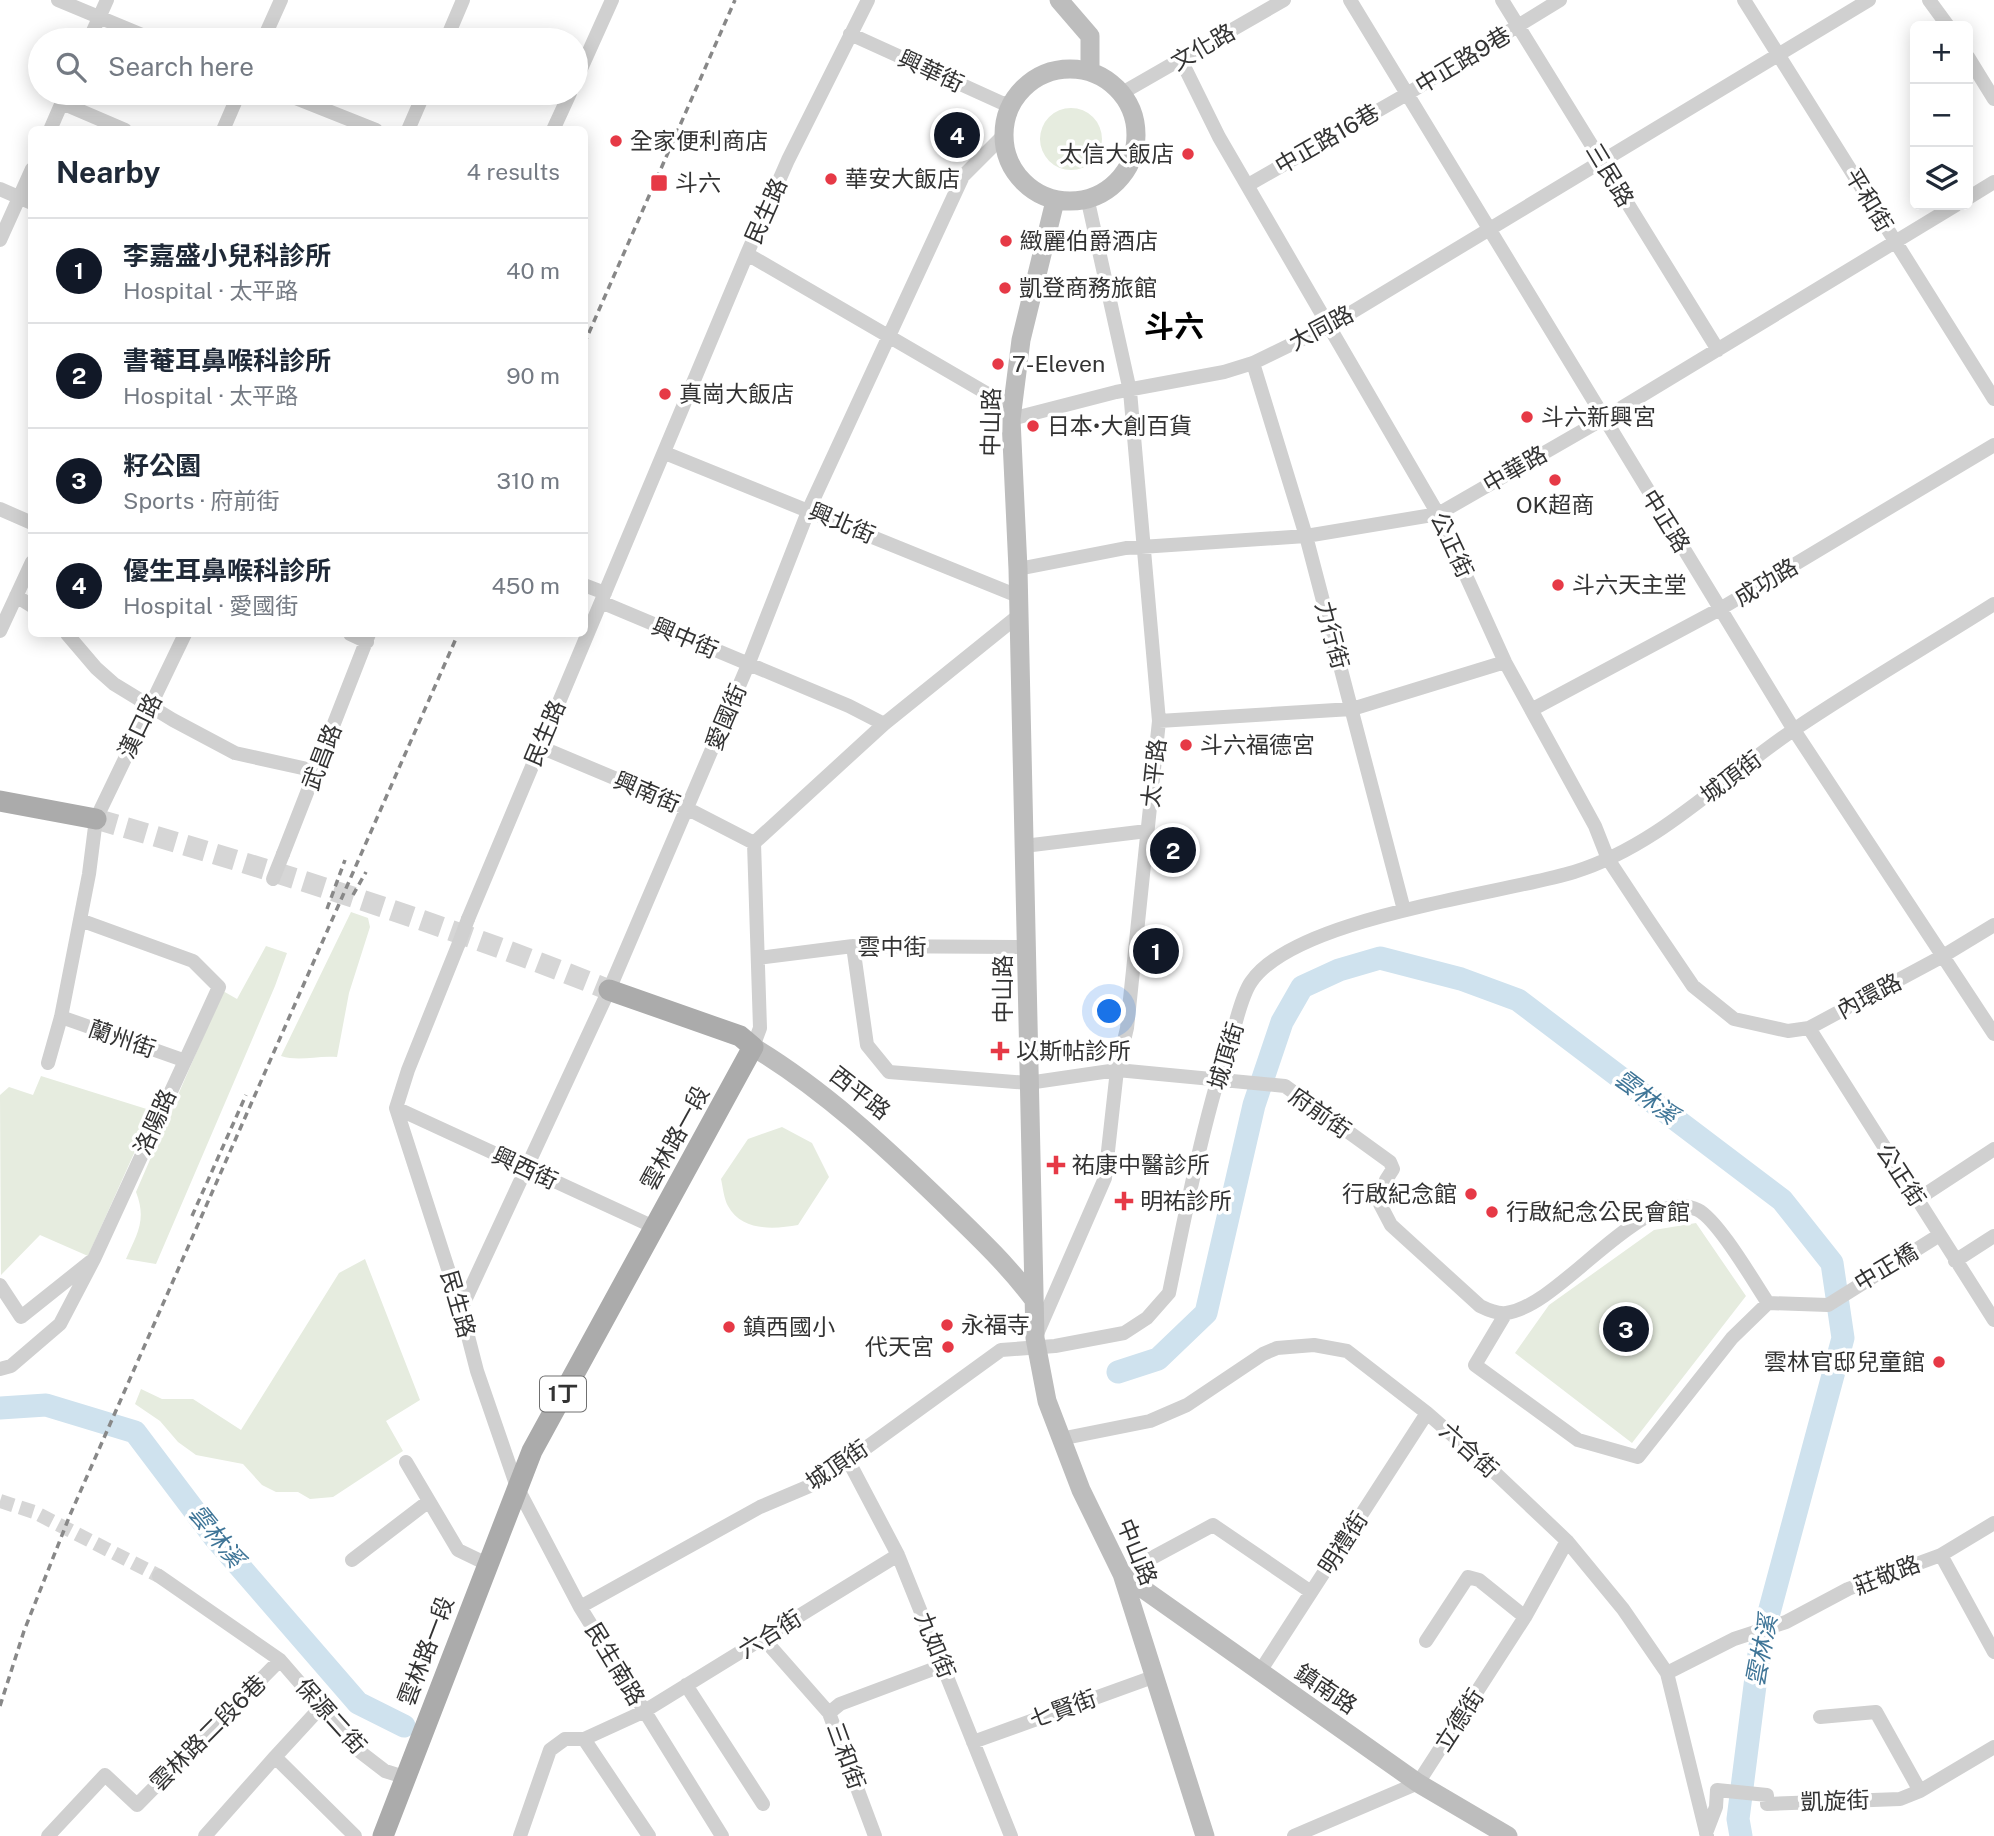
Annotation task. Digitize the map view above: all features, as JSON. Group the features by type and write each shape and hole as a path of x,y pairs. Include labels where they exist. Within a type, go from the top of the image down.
{"main road":[{"path":"0,802 96,819"},
{"name":"西平路","path":"609,990 740,1036 753,1048"},
{"name":"雲林路一段","path":"408,1768 532,1451 753,1048"},
{"name":"1丁","path":"383,1836 408,1768"}],"street":[{"path":"58,0 125,28"},
{"path":"94,28 107,0"},
{"path":"268,28 281,0"},
{"path":"451,28 463,0"},
{"path":"588,52 610,0"},
{"name":"民生路","path":"588,632 788,160 868,0"},
{"path":"1059,0 1090,36 1090,71"},
{"name":"文化路","path":"1122,93 1284,0"},
{"name":"中正路","path":"1350,0 1794,730 1994,1034"},
{"name":"三民路","path":"1502,0 1718,350"},
{"name":"中正路9巷","path":"1407,94 1560,0"},
{"name":"平和街","path":"1744,0 1994,399"},
{"name":"大同路","path":"1011,419 1253,363 1329,326 1869,0"},
{"path":"1929,0 1944,21"},
{"name":"興華街","path":"850,34 1002,103 1012,103"},
{"name":"公正街","path":"1181,60 1219,137 1438,514 1505,662 1595,826 1608,859 1693,986 1734,1019"},
{"path":"1973,65 1994,99"},
{"path":"1074,68 1105,78 1122,93 1137,126 1132,162 1109,190 1087,197 1055,201 1035,192 1022,181 1009,160 1003,136 1012,103 1028,84 1042,75 1074,68"},
{"name":"中正路16巷","path":"1248,185 1407,94"},
{"path":"52,126 61,105"},
{"path":"77,105 117,126"},
{"path":"225,126 234,105"},
{"path":"313,105 366,126"},
{"path":"410,126 419,105"},
{"path":"555,126 564,105"},
{"name":"愛國街","path":"461,1309 609,990 688,809 809,509 890,339 963,176 1003,136"},
{"path":"1973,195 1994,182"},
{"path":"0,189 25,200 0,240"},
{"name":"太平路","path":"1036,1342 1105,1178 1117,1070 1128,1028 1159,721 1130,391 1087,197"},
{"name":"中山路","path":"1055,201 1021,340 1011,419 1018,569 1036,1342 1047,1401 1060,1439 1122,1574 1205,1836"},
{"name":"中華路","path":"1018,569 1143,546 1306,536 1438,514 1603,419 1947,210"},
{"path":"747,254 993,397 1011,419"},
{"name":"力行街","path":"1253,363 1306,536 1404,910"},
{"name":"成功路","path":"1533,709 1720,610 1994,445"},
{"name":"興北街","path":"665,453 809,509 1018,606"},
{"path":"0,509 28,521"},
{"path":"0,631 28,570"},
{"name":"興中街","path":"588,588 603,598 748,665 849,706 884,724"},
{"path":"16,596 28,604"},
{"name":"城頂街","path":"580,1606 760,1507 819,1482 1000,1350 1036,1342 1124,1333 1147,1318 1168,1293 1217,1079 1250,983 1267,964 1302,944 1404,910 1574,872 1608,859 1677,818 1794,730 1994,604"},
{"path":"754,843 1018,606"},
{"path":"70,637 114,684 235,754 316,771"},
{"name":"漢口路","path":"96,819 184,637"},
{"name":"民生路","path":"517,1487 477,1371 461,1309 396,1108 408,1070 468,919 538,746 586,637"},
{"name":"武昌路","path":"274,879 368,638"},
{"path":"1159,721 1352,709 1505,662"},
{"name":"興南街","path":"538,746 688,809 754,843"},
{"path":"48,1063 61,1017 96,819"},
{"path":"1024,846 1147,831"},
{"name":"雲林路一段","path":"753,1048 760,1028 754,843"},
{"name":"洛陽路","path":"0,1369 11,1366 60,1324 94,1259 183,1060 219,987 193,961 80,920"},
{"name":"內環路","path":"1734,1019 1788,1031 1809,1028 1943,957 1994,925"},
{"name":"府前街","path":"853,946 867,1045 889,1072 1028,1083 1117,1070 1286,1086 1390,1162 1393,1169 1386,1180 1380,1203 1391,1225 1480,1306 1506,1313"},
{"name":"雲中街","path":"758,958 853,946 1027,947"},
{"name":"蘭州街","path":"61,1017 183,1060"},
{"name":"公正街","path":"1809,1028 1918,1199 1938,1236 1992,1311"},
{"name":"西平路","path":"753,1048 781,1064 879,1141 1008,1264 1034,1300"},
{"name":"興西街","path":"396,1108 654,1227"},
{"path":"1918,1199 1994,1149"},
{"path":"1679,1206 1698,1210 1716,1227 1768,1303 1732,1338 1638,1457 1577,1440 1475,1365 1506,1313 1532,1302 1653,1212 1679,1206"},
{"name":"中正橋","path":"1768,1303 1828,1305 1858,1283 1938,1236"},
{"path":"1955,1261 1994,1236"},
{"name":"洛陽路","path":"0,1284 21,1317 94,1259"},
{"name":"六合街","path":"1060,1439 1150,1421 1217,1387 1263,1354 1277,1348 1314,1345 1347,1351 1427,1413 1567,1541 1623,1609 1667,1673 1706,1834"},
{"name":"明禮街","path":"1259,1673 1427,1413"},
{"name":"九如街","path":"848,1460 898,1555 1011,1836"},
{"path":"407,1462 457,1550 487,1563"},
{"name":"民生南路","path":"517,1487 580,1606 722,1836"},
{"path":"352,1560 429,1501"},
{"name":"莊敬路","path":"1667,1673 1739,1639 1778,1625 1848,1589 1941,1555 1994,1523"},
{"path":"1122,1574 1213,1525 1311,1592"},
{"name":"立德街","path":"1419,1783 1525,1618 1567,1541"},
{"name":"六合街","path":"520,1836 550,1749 565,1740 584,1739 643,1712 898,1555"},
{"path":"1941,1555 1994,1652"},
{"name":"鎮南路","path":"1122,1574 1259,1673 1419,1783 1508,1836"},
{"name":"保源二街","path":"159,1576 280,1660 359,1751 385,1770 408,1768"},
{"path":"1426,1641 1468,1577 1479,1580 1525,1618"},
{"path":"763,1638 829,1713"},
{"name":"雲林路二段6巷","path":"48,1836 105,1775 136,1805 280,1660"},
{"name":"三和街","path":"875,1836 829,1713 840,1704 944,1665"},
{"name":"七賢街","path":"973,1742 1153,1677"},
{"path":"686,1685 764,1804"},
{"path":"205,1836 321,1707"},
{"path":"1820,1717 1876,1712 1920,1791"},
{"path":"584,1739 649,1836"},
{"name":"凱旋街","path":"1706,1834 1716,1807 1717,1790 1767,1794 1767,1804 1900,1798 1920,1791 1994,1747"},
{"path":"275,1757 355,1836"},
{"path":"1294,1836 1419,1783"}],"shaded area":[{"path":"1065,108 1077,108 1093,117 1100,127 1100,151 1093,161 1077,170 1065,170 1054,165 1045,156 1040,145 1040,133 1045,122 1054,113"},
{"path":"351,912 368,918 370,927 349,993 337,1057 281,1056"},
{"path":"266,946 287,953 156,1264 126,1259 141,1219 136,1192 223,991 237,999"},
{"path":"41,1076 153,1111 88,1256 40,1235 1,1275 0,1095 9,1087 33,1095"},
{"path":"782,1127 812,1143 829,1177 798,1225 760,1227 734,1214 728,1206 721,1179 748,1139"},
{"path":"1696,1223 1746,1296 1632,1443 1515,1353 1549,1305 1654,1230"},
{"path":"365,1259 420,1400 386,1421 403,1451 333,1497 310,1499 298,1492 276,1492 262,1485 243,1464 196,1455 178,1442 160,1421 135,1404 141,1389 162,1399 193,1399 241,1430 339,1273"}],"waterway":[{"name":"雲林溪","path":"1118,1372 1158,1359 1206,1313 1254,1105 1282,1022 1302,987 1339,970 1380,958 1461,979 1518,1000 1782,1200 1832,1263 1843,1338 1760,1646 1738,1819 1741,1836"},
{"name":"雲林溪","path":"0,1408 46,1405 135,1432 215,1538 358,1703 404,1726"}],"tunnel":[{"path":"96,819 355,898 609,990"},
{"path":"0,1501 34,1512 159,1576"}],"railway":[{"path":"588,335 735,0"},
{"path":"0,1706 24,1631 70,1515 457,637"},
{"path":"327,909 345,860"},
{"path":"353,895 366,872"},
{"path":"192,1216 246,1095"}],"place":[{"name":"優生耳鼻喉科診所","path":"957,135"},
{"name":"全家便利商店","path":"616,141"},
{"name":"太信大飯店","path":"1188,154"},
{"name":"華安大飯店","path":"831,179"},
{"name":"斗六","path":"659,183"},
{"name":"緻麗伯爵酒店","path":"1006,241"},
{"name":"凱登商務旅館","path":"1005,288"},
{"name":"7-Eleven","path":"998,364"},
{"name":"真崗大飯店","path":"665,394"},
{"name":"斗六新興宮","path":"1527,417"},
{"name":"日本•大創百貨","path":"1033,426"},
{"name":"OK超商","path":"1555,480"},
{"name":"斗六天主堂","path":"1558,585"},
{"name":"斗六福德宮","path":"1186,745"},
{"name":"書菴耳鼻喉科診所","path":"1173,850"},
{"name":"李嘉盛小兒科診所","path":"1156,951"},
{"name":"以斯帖診所","path":"1000,1051"},
{"name":"祐康中醫診所","path":"1056,1165"},
{"name":"行啟紀念館","path":"1471,1194"},
{"name":"明祐診所","path":"1124,1201"},
{"name":"行啟紀念公民會館","path":"1492,1212"},
{"name":"永福寺","path":"947,1325"},
{"name":"鎮西國小","path":"729,1327"},
{"name":"籽公園","path":"1626,1329"},
{"name":"代天宮","path":"948,1347"},
{"name":"雲林官邸兒童館","path":"1939,1362"}],"district":[{"name":"斗六","path":"1174,327"}]}
